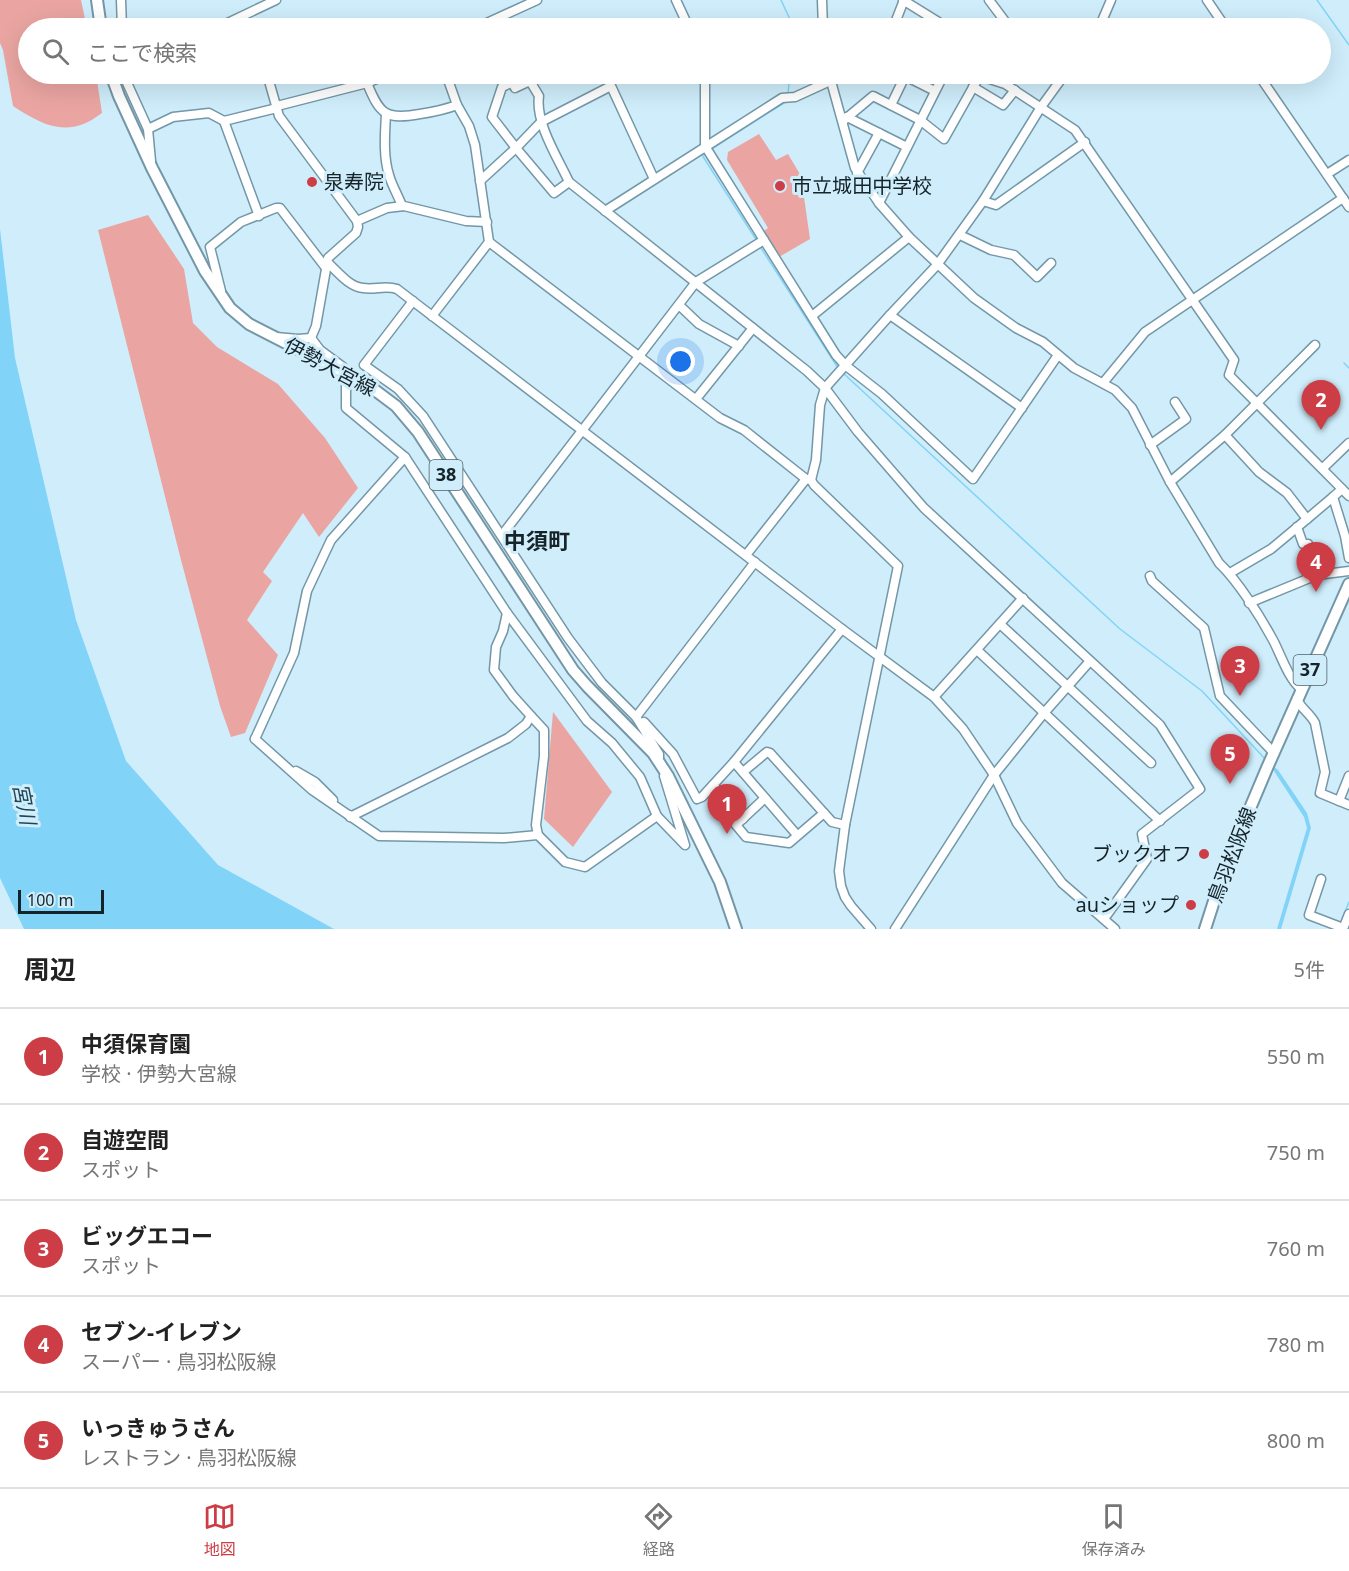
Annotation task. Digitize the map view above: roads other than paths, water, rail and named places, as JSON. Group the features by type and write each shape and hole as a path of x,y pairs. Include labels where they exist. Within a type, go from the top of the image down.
{"main road":[{"path":"98,0 100,18"},
{"name":"伊勢大宮線","path":"115,84 152,168 205,271 223,300 249,324 368,385 389,400 418,432 573,670 653,753 669,776 710,860 736,929"},
{"name":"鳥羽松阪線","path":"1205,929 1224,870 1270,759 1349,584"}],"street":[{"path":"121,0 122,18"},
{"path":"502,18 537,0"},
{"path":"676,0 684,18"},
{"path":"822,0 823,18"},
{"path":"897,18 904,0 932,18"},
{"path":"989,0 1002,18"},
{"path":"1103,18 1111,0"},
{"path":"1207,0 1219,18"},
{"path":"242,17 274,1"},
{"path":"128,84 148,129 152,168"},
{"path":"270,84 279,116 357,221 358,227 356,233 328,258 316,326 311,338"},
{"path":"224,121 363,84"},
{"path":"367,84 374,99 386,114 395,117 403,118 432,113 457,105"},
{"path":"432,316 489,242 475,145 450,84"},
{"path":"505,84 492,117 554,192 569,182"},
{"path":"532,84 539,96 537,108 541,122 569,182 807,371 825,388 858,432 924,508 1160,725 1200,789 1142,834 1147,859 1104,919"},
{"path":"705,84 707,149 760,242 812,316 842,369 882,394 973,479 1058,355"},
{"path":"605,211 788,97 815,84"},
{"path":"832,84 845,119 857,173 879,203 909,237 974,298 1016,328 1042,342 1074,368 1124,397 1132,408 1170,482 1219,562 1230,573 1270,635 1298,687 1301,709 1312,717 1315,723 1325,772 1320,792 1349,805"},
{"path":"891,105 902,84"},
{"path":"922,84 935,91"},
{"path":"879,203 939,84"},
{"path":"845,119 873,96 920,120 944,139 974,84"},
{"path":"1005,84 1070,126 1084,142 1234,360 1229,375 1349,496"},
{"path":"746,555 808,480 816,460 820,405 825,388 937,265 960,235 1058,84"},
{"path":"1265,84 1349,207"},
{"path":"480,181 541,122 611,86 654,179"},
{"path":"973,87 1003,105 1015,90"},
{"path":"148,129 173,117 209,113 224,121 259,216"},
{"path":"386,114 386,165 402,206"},
{"path":"845,119 907,147"},
{"path":"857,173 879,133"},
{"path":"983,201 996,206 1084,142"},
{"path":"1327,174 1349,160"},
{"path":"1103,383 1145,332 1343,198"},
{"path":"357,221 387,208 402,206 466,221 487,222"},
{"path":"223,300 210,247 241,222 280,208 327,265 352,285 362,289 391,286 397,289 934,697 963,729 994,775 1017,823 1062,883 1115,929"},
{"path":"960,235 991,250 1014,255 1037,277 1051,263"},
{"path":"812,316 909,237"},
{"path":"489,242 720,418 744,430 808,480 898,566 845,825 839,871 841,886 851,906 872,929"},
{"path":"502,535 696,282 760,242"},
{"path":"413,301 364,365 411,401 502,535 568,638 602,684 673,754 697,799 734,762 842,629"},
{"path":"679,305 699,324 739,346"},
{"path":"890,315 1022,408"},
{"path":"696,399 753,328"},
{"path":"275,337 311,338"},
{"path":"311,338 320,350 343,367 346,373 346,408 405,457 507,613 586,721 612,743 640,777 657,816 685,845 659,754 638,717"},
{"path":"1170,482 1258,404 1315,345"},
{"path":"1150,446 1186,419 1176,402"},
{"path":"1225,435 1259,472 1287,493 1307,519"},
{"path":"1323,468 1349,443"},
{"path":"405,457 331,540 307,591 294,653 255,739 265,751 315,782 350,817 379,836 504,838 538,835"},
{"path":"1230,573 1271,549 1342,489"},
{"path":"1333,497 1349,558"},
{"path":"1297,527 1303,544 1308,544 1317,575"},
{"path":"638,717 755,562"},
{"path":"1249,603 1317,575 1349,571"},
{"path":"1150,576 1152,581 1204,628 1220,696 1270,759"},
{"path":"934,697 1023,598"},
{"path":"507,613 496,647 494,670 513,696 544,730 544,756 536,825 538,835 565,862 585,867 657,816"},
{"path":"1000,624 1150,763"},
{"path":"976,650 1160,821"},
{"path":"895,929 994,775 1090,661"},
{"path":"350,817 508,738 526,724 531,716"},
{"path":"743,772 767,752 770,753 832,822 845,825"},
{"path":"734,762 797,835"},
{"path":"1339,801 1349,776"},
{"path":"713,785 743,819"},
{"path":"765,798 736,825 746,837 789,843 824,813"},
{"path":"1321,879 1309,915 1341,927 1349,914"}],"water":[{"name":"宮川","path":"0,229 15,358 76,620 126,761 218,865 334,929 24,929 0,878"},
{"path":"1273,766 1307,813 1311,828 1281,929 1277,929 1307,828 1304,817 1272,768"}],"waterway":[{"path":"781,0 789,18"},
{"path":"1317,0 1330,18"},
{"path":"1331,20 1349,45"},
{"path":"788,93 789,84"},
{"path":"710,150 787,101"},
{"path":"706,153 702,155 757,241"},
{"path":"761,248 838,368"},
{"path":"1344,363 1349,368"},
{"path":"843,373 1120,629 1202,691 1266,760"},
{"path":"1340,924 1349,902"}],"place":[{"name":"泉寿院","path":"312,182"},
{"name":"市立城田中学校","path":"780,186"},
{"name":"自遊空間","path":"1321,430"},
{"name":"セブン-イレブン","path":"1316,592"},
{"name":"ビッグエコー","path":"1240,696"},
{"name":"いっきゅうさん","path":"1230,784"},
{"name":"中須保育園","path":"727,834"},
{"name":"ブックオフ","path":"1204,854"},
{"name":"auショップ","path":"1191,905"}],"district":[{"name":"中須町","path":"537,541"}]}
